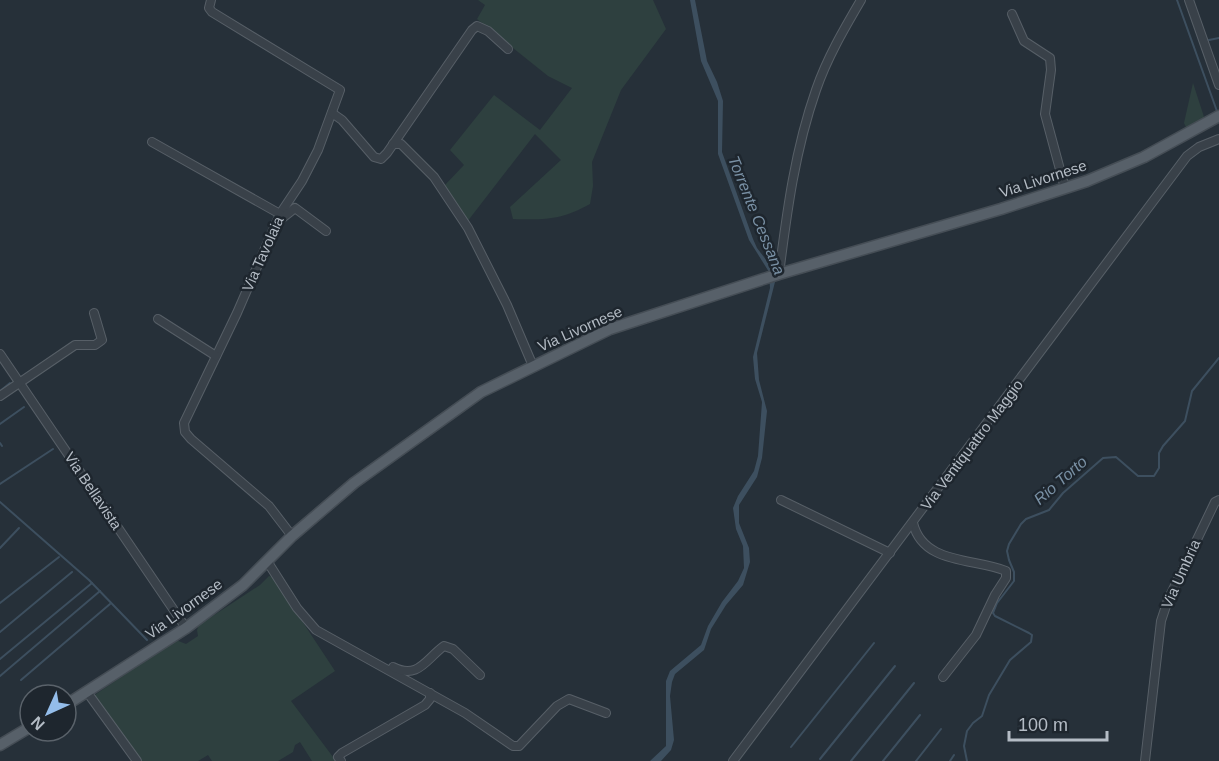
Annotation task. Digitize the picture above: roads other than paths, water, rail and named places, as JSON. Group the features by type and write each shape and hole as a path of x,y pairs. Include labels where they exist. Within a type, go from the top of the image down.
{"main road":[{"name":"Via Livornese","path":"78,698 186,628 243,585 292,536 354,483 481,392 610,329 778,274 1065,188 1144,158 1216,118"},
{"path":"0,745 18,734"}],"street":[{"name":"Via Tavolaia","path":"211,0 212,12 340,90 318,150 303,181 280,214 185,420 185,432 269,507 292,536"},
{"path":"778,274 792,175 816,90 834,46 861,0"},
{"path":"1189,0 1219,85"},
{"path":"1012,14 1024,41 1050,58 1051,70 1045,114 1065,188"},
{"path":"332,113 342,120 376,159 384,157 472,30 477,26 488,31 508,49"},
{"name":"Via Ventiquattro Maggio","path":"733,761 1187,156 1199,147 1218,141"},
{"path":"152,142 280,214"},
{"path":"393,144 401,144 434,177 468,228 507,305 533,366"},
{"path":"276,225 295,208 326,231"},
{"path":"0,396 75,345 95,345 102,340 94,313"},
{"path":"158,319 216,356"},
{"name":"Via Bellavista","path":"0,354 186,628"},
{"path":"782,500 890,553"},
{"name":"Via Umbria","path":"1145,761 1161,621 1168,600 1188,558 1215,502 1219,500"},
{"path":"913,523 915,532 925,545 938,554 1006,571 1006,579 976,635 943,677"},
{"path":"267,561 297,608 323,635 475,719 513,746 519,746 557,706 569,699 606,713"},
{"path":"362,656 370,657 399,670 415,671 444,646 453,649 480,675"},
{"path":"87,692 137,761"},
{"path":"341,761 338,757 342,753 427,703 430,693"}],"water":[{"path":"690,0 695,0 707,61 723,101 722,152 753,239 773,269 775,282 757,353 759,380 767,411 762,458 757,477 739,505 739,523 749,548 750,562 743,585 726,605 711,629 704,650 675,674 670,696 674,740 671,750 661,761 650,761 666,746 666,681 670,671 701,645 708,626 744,568 743,546 736,529 733,508 754,471 758,456 762,402 755,379 753,357 770,288 769,272 749,240 718,154 718,101 701,61"}],"waterway":[{"path":"1177,0 1218,114"},
{"path":"1209,40 1219,38"},
{"name":"Rio Torto","path":"967,761 964,746 967,731 982,716 989,695 1010,660 1031,642 1032,635 993,613 997,603 1014,581 1014,572 1007,551 1021,524 1026,519 1049,510 1063,493 1103,458 1116,457 1138,476 1154,476 1159,468 1159,453 1185,421 1192,391 1219,358"},
{"path":"0,391 10,383"},
{"path":"0,424 24,407"},
{"path":"0,484 53,449"},
{"path":"0,502 89,580 147,640"},
{"path":"0,548 19,528"},
{"path":"0,603 59,557"},
{"path":"0,632 72,572"},
{"path":"0,659 92,583"},
{"path":"0,676 100,591"},
{"path":"21,680 110,604"},
{"path":"791,747 874,643"},
{"path":"820,759 895,666"},
{"path":"851,761 914,683"},
{"path":"883,761 920,715"},
{"path":"916,761 941,729"},
{"path":"950,761 954,755"}],"water label":[{"name":"Torrente Cessana","path":"757,215"}]}
